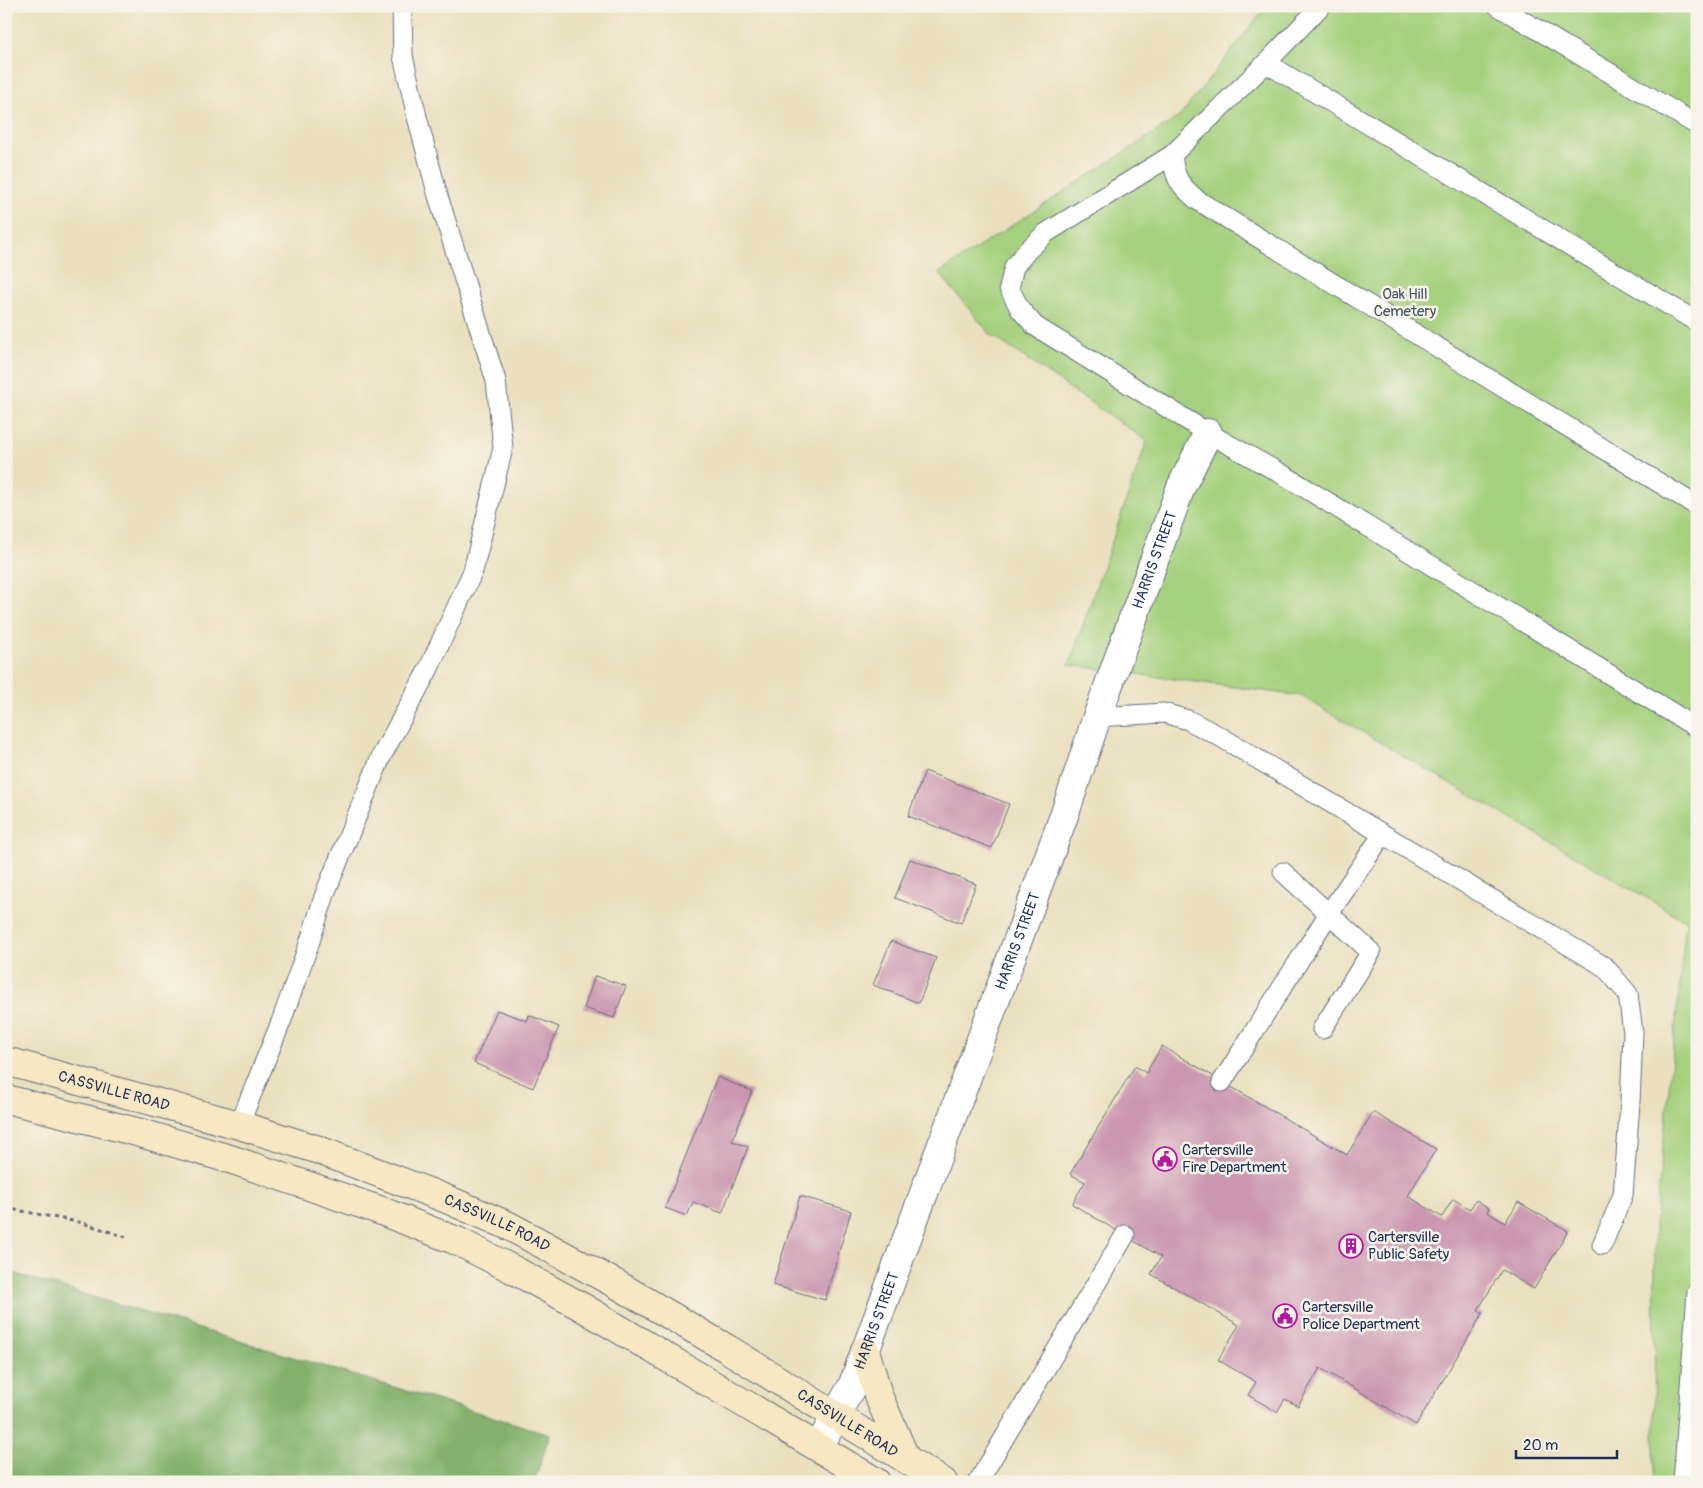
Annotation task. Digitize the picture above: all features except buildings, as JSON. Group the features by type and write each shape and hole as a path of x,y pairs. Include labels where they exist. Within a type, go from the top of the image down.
{"main road":[{"name":"CASSVILLE ROAD","path":"6,1061 239,1125 316,1149 381,1173 509,1226 626,1290 726,1348 943,1482"},
{"path":"6,1099 138,1132 233,1160 370,1207 457,1241 512,1268 582,1307 876,1482"},
{"path":"866,1350 878,1395 906,1459"}],"street":[{"name":"HARRIS STREET","path":"819,1447 853,1384 1066,813 1097,717 1181,487 1208,434"}],"lane":[{"path":"239,1125 281,1022 326,891 381,757 428,670 473,571 503,448 496,381 438,196 403,56 402,6"},
{"path":"1321,6 1172,155 1046,233 1014,267 1009,288 1020,309 1035,326 1208,434 1287,477 1697,728"},
{"path":"1498,6 1697,125"},
{"path":"1266,63 1697,322"},
{"path":"1172,155 1174,174 1183,188 1197,200 1697,506"},
{"path":"1097,717 1164,713 1188,720 1219,736 1606,967 1628,994 1633,1033 1630,1103 1622,1196 1602,1245"},
{"path":"1222,1082 1328,914 1383,834"},
{"path":"1283,872 1371,952 1322,1029"},
{"path":"978,1482 1125,1235"},
{"path":"1683,1482 1697,1292"}],"path":[{"path":"6,1208 83,1223 126,1237"}],"green space":[{"name":"Oak Hill Cemetery","path":"1267,6 1697,6 1697,1482 1654,1482 1655,1226 1686,921 1301,696 1069,665 1147,441 990,334 939,273 1180,116"},
{"path":"6,1271 550,1434 534,1482 6,1482"}],"place":[{"name":"Cartersville Fire Department","path":"1165,1159"},
{"name":"Cartersville Public Safety","path":"1351,1246"},
{"name":"Cartersville Police Department","path":"1285,1316"}]}
